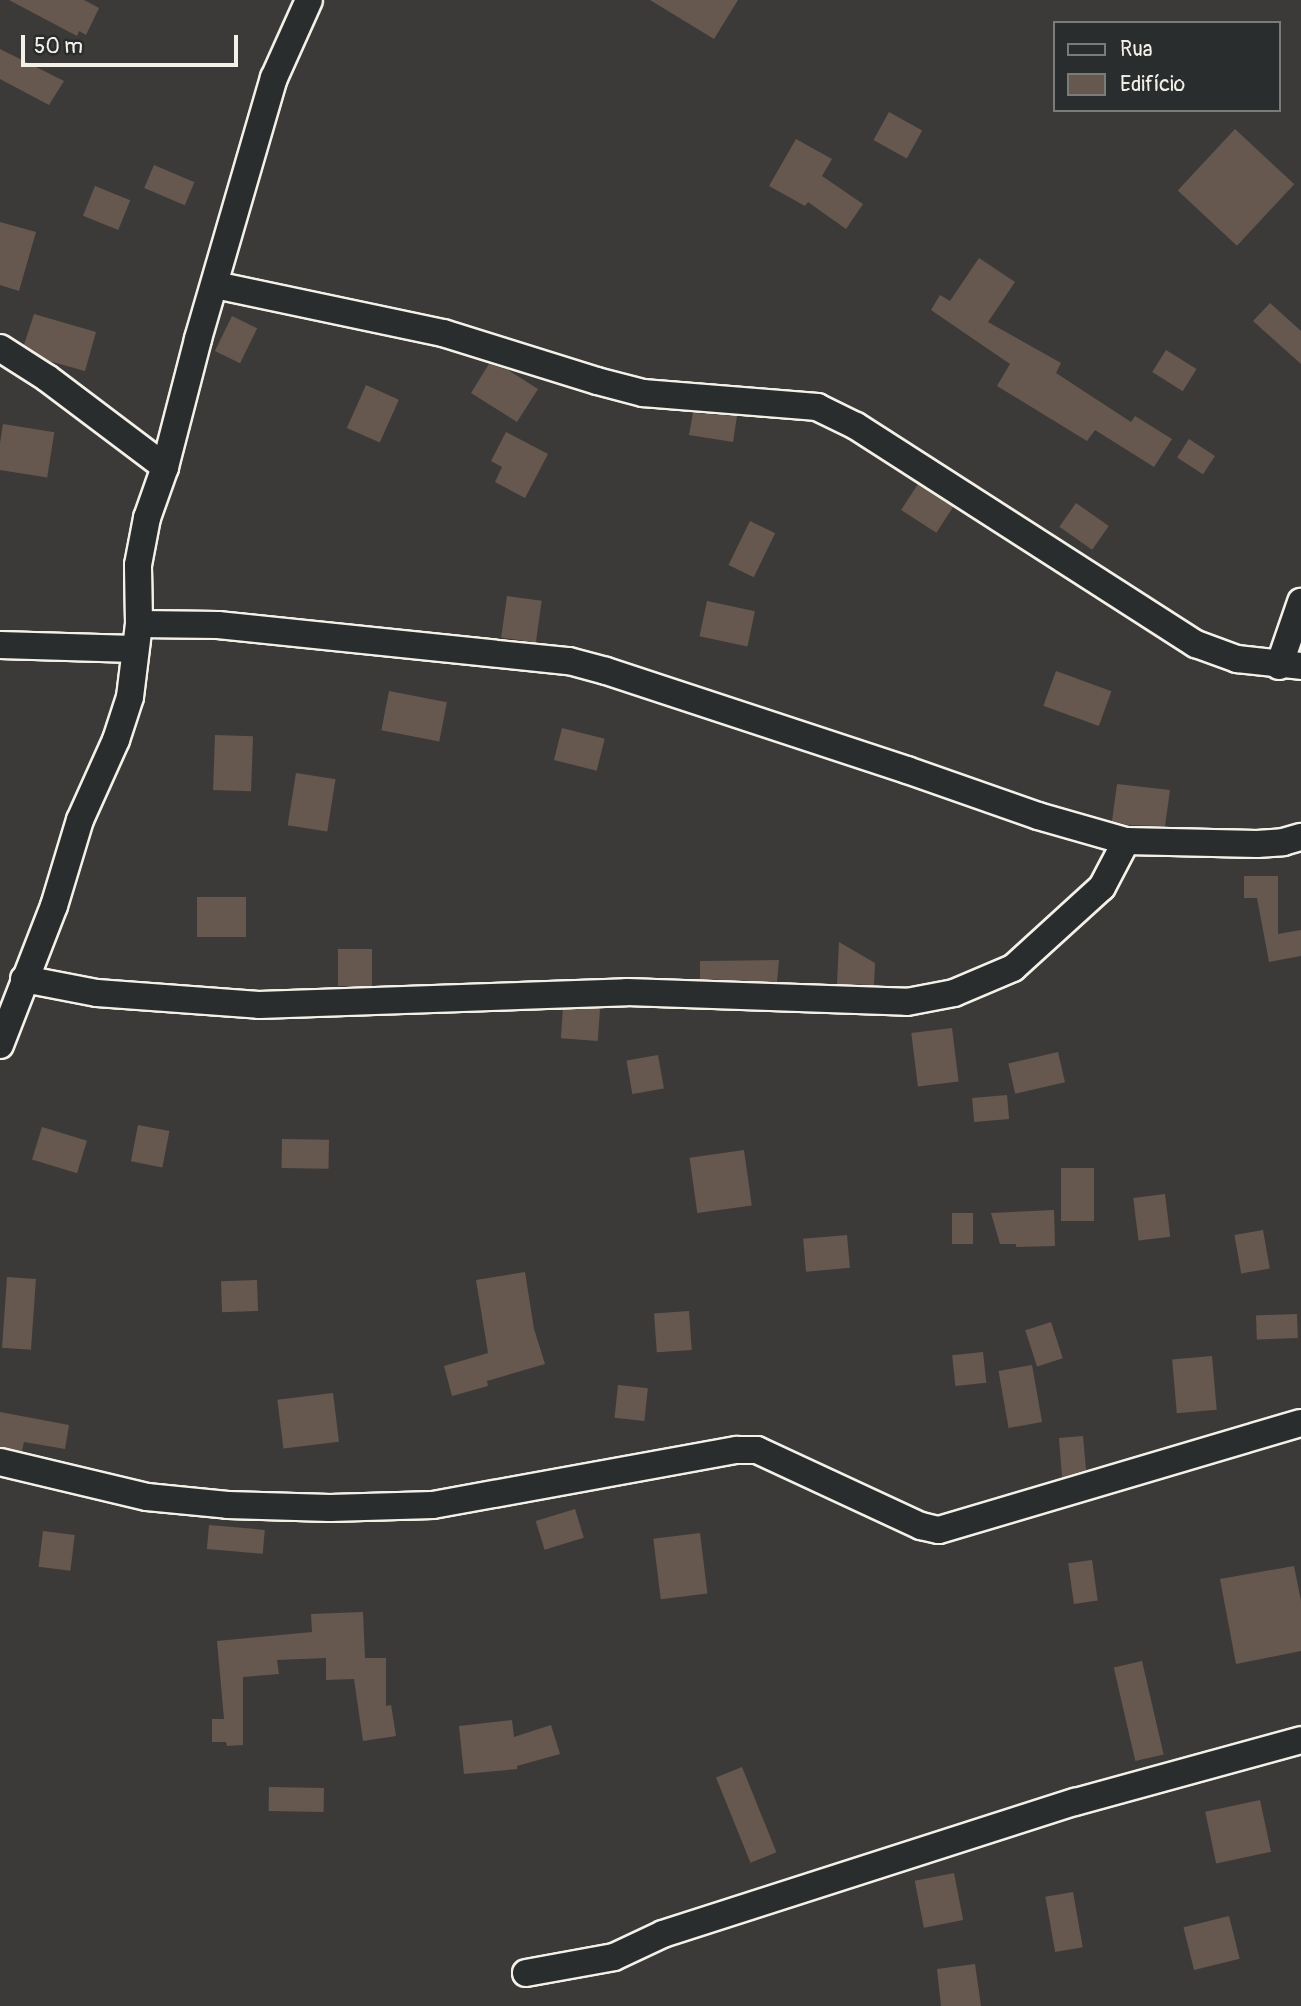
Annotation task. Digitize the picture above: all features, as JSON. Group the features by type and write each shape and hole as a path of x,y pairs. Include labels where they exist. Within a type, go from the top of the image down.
{"street":[{"path":"0,1045 54,906 80,820 116,740 130,698 136,636 138,565 146,518 165,467 198,339 274,78 309,0"},
{"path":"215,285 443,333 597,382 643,393 817,407 856,426 1196,644 1237,659 1290,666 1301,602"},
{"path":"0,348 47,378 165,467"},
{"path":"0,645 136,636 218,625 569,661 908,770 1038,816 1126,841 1257,844 1283,842 1301,837"},
{"path":"24,979 97,993 259,1005 627,992 908,1002 954,993 1013,968 1102,887 1126,841"},
{"path":"0,1462 147,1497 228,1505 330,1508 433,1505 554,1486 737,1450 757,1450 921,1526 939,1530 1301,1423"},
{"path":"526,1973 614,1956 663,1934 1075,1802 1301,1740"}],"building":[{"path":"9,0 84,0 99,8 86,35 79,31 77,36"},
{"path":"650,0 738,0 714,39"},
{"path":"0,49 64,81 49,105 0,79"},
{"path":"889,112 922,130 907,158 873,140"},
{"path":"1235,129 1294,184 1237,246 1178,190"},
{"path":"796,139 832,159 822,176 863,204 846,229 808,202 805,206 769,186"},
{"path":"154,165 195,182 185,205 144,188"},
{"path":"95,186 130,200 118,230 83,216"},
{"path":"0,222 36,232 19,291 0,285"},
{"path":"979,258 1015,282 988,322 1061,363 1056,373 1131,422 1135,416 1172,439 1154,467 1095,430 1087,441 997,386 1010,364 931,310 940,295 950,301"},
{"path":"1270,303 1301,331 1301,364 1253,321"},
{"path":"34,314 96,332 85,371 49,361 24,345"},
{"path":"232,316 257,328 240,363 215,351"},
{"path":"1166,350 1197,369 1183,391 1152,372"},
{"path":"489,364 508,370 538,389 517,422 471,393"},
{"path":"366,385 399,400 380,443 347,428"},
{"path":"693,413 737,416 733,442 689,435"},
{"path":"3,424 54,432 47,478 0,470"},
{"path":"506,432 548,454 525,498 495,482 502,467 491,461"},
{"path":"1189,439 1215,456 1203,474 1177,457"},
{"path":"918,484 953,507 936,533 901,510"},
{"path":"1076,503 1109,526 1092,550 1059,527"},
{"path":"750,521 775,533 754,577 729,565"},
{"path":"507,596 542,601 536,642 501,638"},
{"path":"707,601 755,611 747,646 700,636"},
{"path":"1056,671 1111,691 1099,726 1043,706"},
{"path":"389,691 447,702 439,742 381,730"},
{"path":"562,728 605,739 597,771 554,760"},
{"path":"215,735 253,736 251,791 213,790"},
{"path":"296,773 336,779 327,832 288,825"},
{"path":"1117,784 1170,790 1165,826 1128,825 1112,821"},
{"path":"1244,876 1278,876 1278,934 1301,930 1301,956 1269,962 1257,898 1244,898"},
{"path":"197,897 246,897 246,937 197,937"},
{"path":"839,942 875,963 874,985 837,984"},
{"path":"338,949 372,949 372,986 338,986"},
{"path":"779,960 777,982 700,979 700,961"},
{"path":"563,1006 600,1009 598,1041 561,1038"},
{"path":"952,1028 959,1082 918,1087 911,1033"},
{"path":"1058,1052 1065,1082 1015,1094 1008,1063"},
{"path":"658,1055 664,1088 632,1094 626,1061"},
{"path":"1007,1095 1009,1119 974,1122 972,1098"},
{"path":"138,1125 169,1131 162,1167 131,1161"},
{"path":"42,1127 87,1141 77,1173 32,1160"},
{"path":"282,1139 329,1140 328,1169 281,1168"},
{"path":"744,1150 752,1205 697,1213 690,1158"},
{"path":"1061,1168 1094,1168 1094,1221 1061,1221"},
{"path":"1165,1194 1170,1237 1138,1241 1133,1198"},
{"path":"1054,1210 1055,1246 1016,1247 1016,1244 1000,1244 991,1213"},
{"path":"952,1213 973,1213 973,1244 952,1244"},
{"path":"1263,1230 1270,1268 1241,1273 1234,1235"},
{"path":"847,1235 850,1268 806,1272 803,1239"},
{"path":"525,1272 534,1329 545,1364 487,1381 488,1386 452,1396 444,1366 488,1353 476,1280"},
{"path":"7,1277 36,1279 31,1350 2,1348"},
{"path":"257,1280 258,1311 222,1312 221,1281"},
{"path":"689,1311 692,1350 657,1352 654,1313"},
{"path":"1297,1314 1298,1338 1257,1339 1256,1315"},
{"path":"1051,1322 1063,1358 1037,1366 1025,1330"},
{"path":"983,1352 986,1383 955,1386 952,1355"},
{"path":"1212,1356 1217,1410 1177,1413 1172,1359"},
{"path":"1032,1365 1042,1422 1009,1428 999,1371"},
{"path":"618,1385 648,1388 644,1421 615,1418"},
{"path":"333,1393 339,1442 283,1448 277,1400"},
{"path":"0,1412 69,1425 65,1449 24,1442 22,1451 0,1447"},
{"path":"1083,1436 1086,1470 1062,1477 1059,1438"},
{"path":"575,1509 584,1538 545,1550 536,1521"},
{"path":"209,1525 265,1530 263,1554 207,1549"},
{"path":"43,1531 75,1535 70,1571 39,1567"},
{"path":"700,1533 707,1594 661,1599 653,1539"},
{"path":"1092,1560 1098,1601 1074,1604 1068,1563"},
{"path":"1294,1566 1301,1601 1301,1651 1236,1664 1220,1579"},
{"path":"363,1612 365,1658 386,1658 386,1706 391,1705 396,1736 363,1741 354,1679 326,1680 326,1658 277,1660 279,1674 243,1677 243,1745 227,1746 226,1742 212,1742 212,1719 224,1719 217,1641 312,1632 311,1614"},
{"path":"1142,1661 1164,1755 1135,1761 1114,1668"},
{"path":"512,1720 514,1737 551,1725 560,1754 517,1766 517,1769 464,1774 459,1726"},
{"path":"742,1767 776,1852 751,1863 716,1777"},
{"path":"269,1787 324,1788 324,1812 269,1811"},
{"path":"1260,1800 1271,1852 1216,1863 1205,1812"},
{"path":"954,1873 963,1920 924,1928 915,1881"},
{"path":"1073,1892 1083,1947 1055,1952 1045,1897"},
{"path":"1229,1916 1240,1959 1194,1970 1183,1927"},
{"path":"975,1964 981,2006 941,2006 937,1969"}]}
